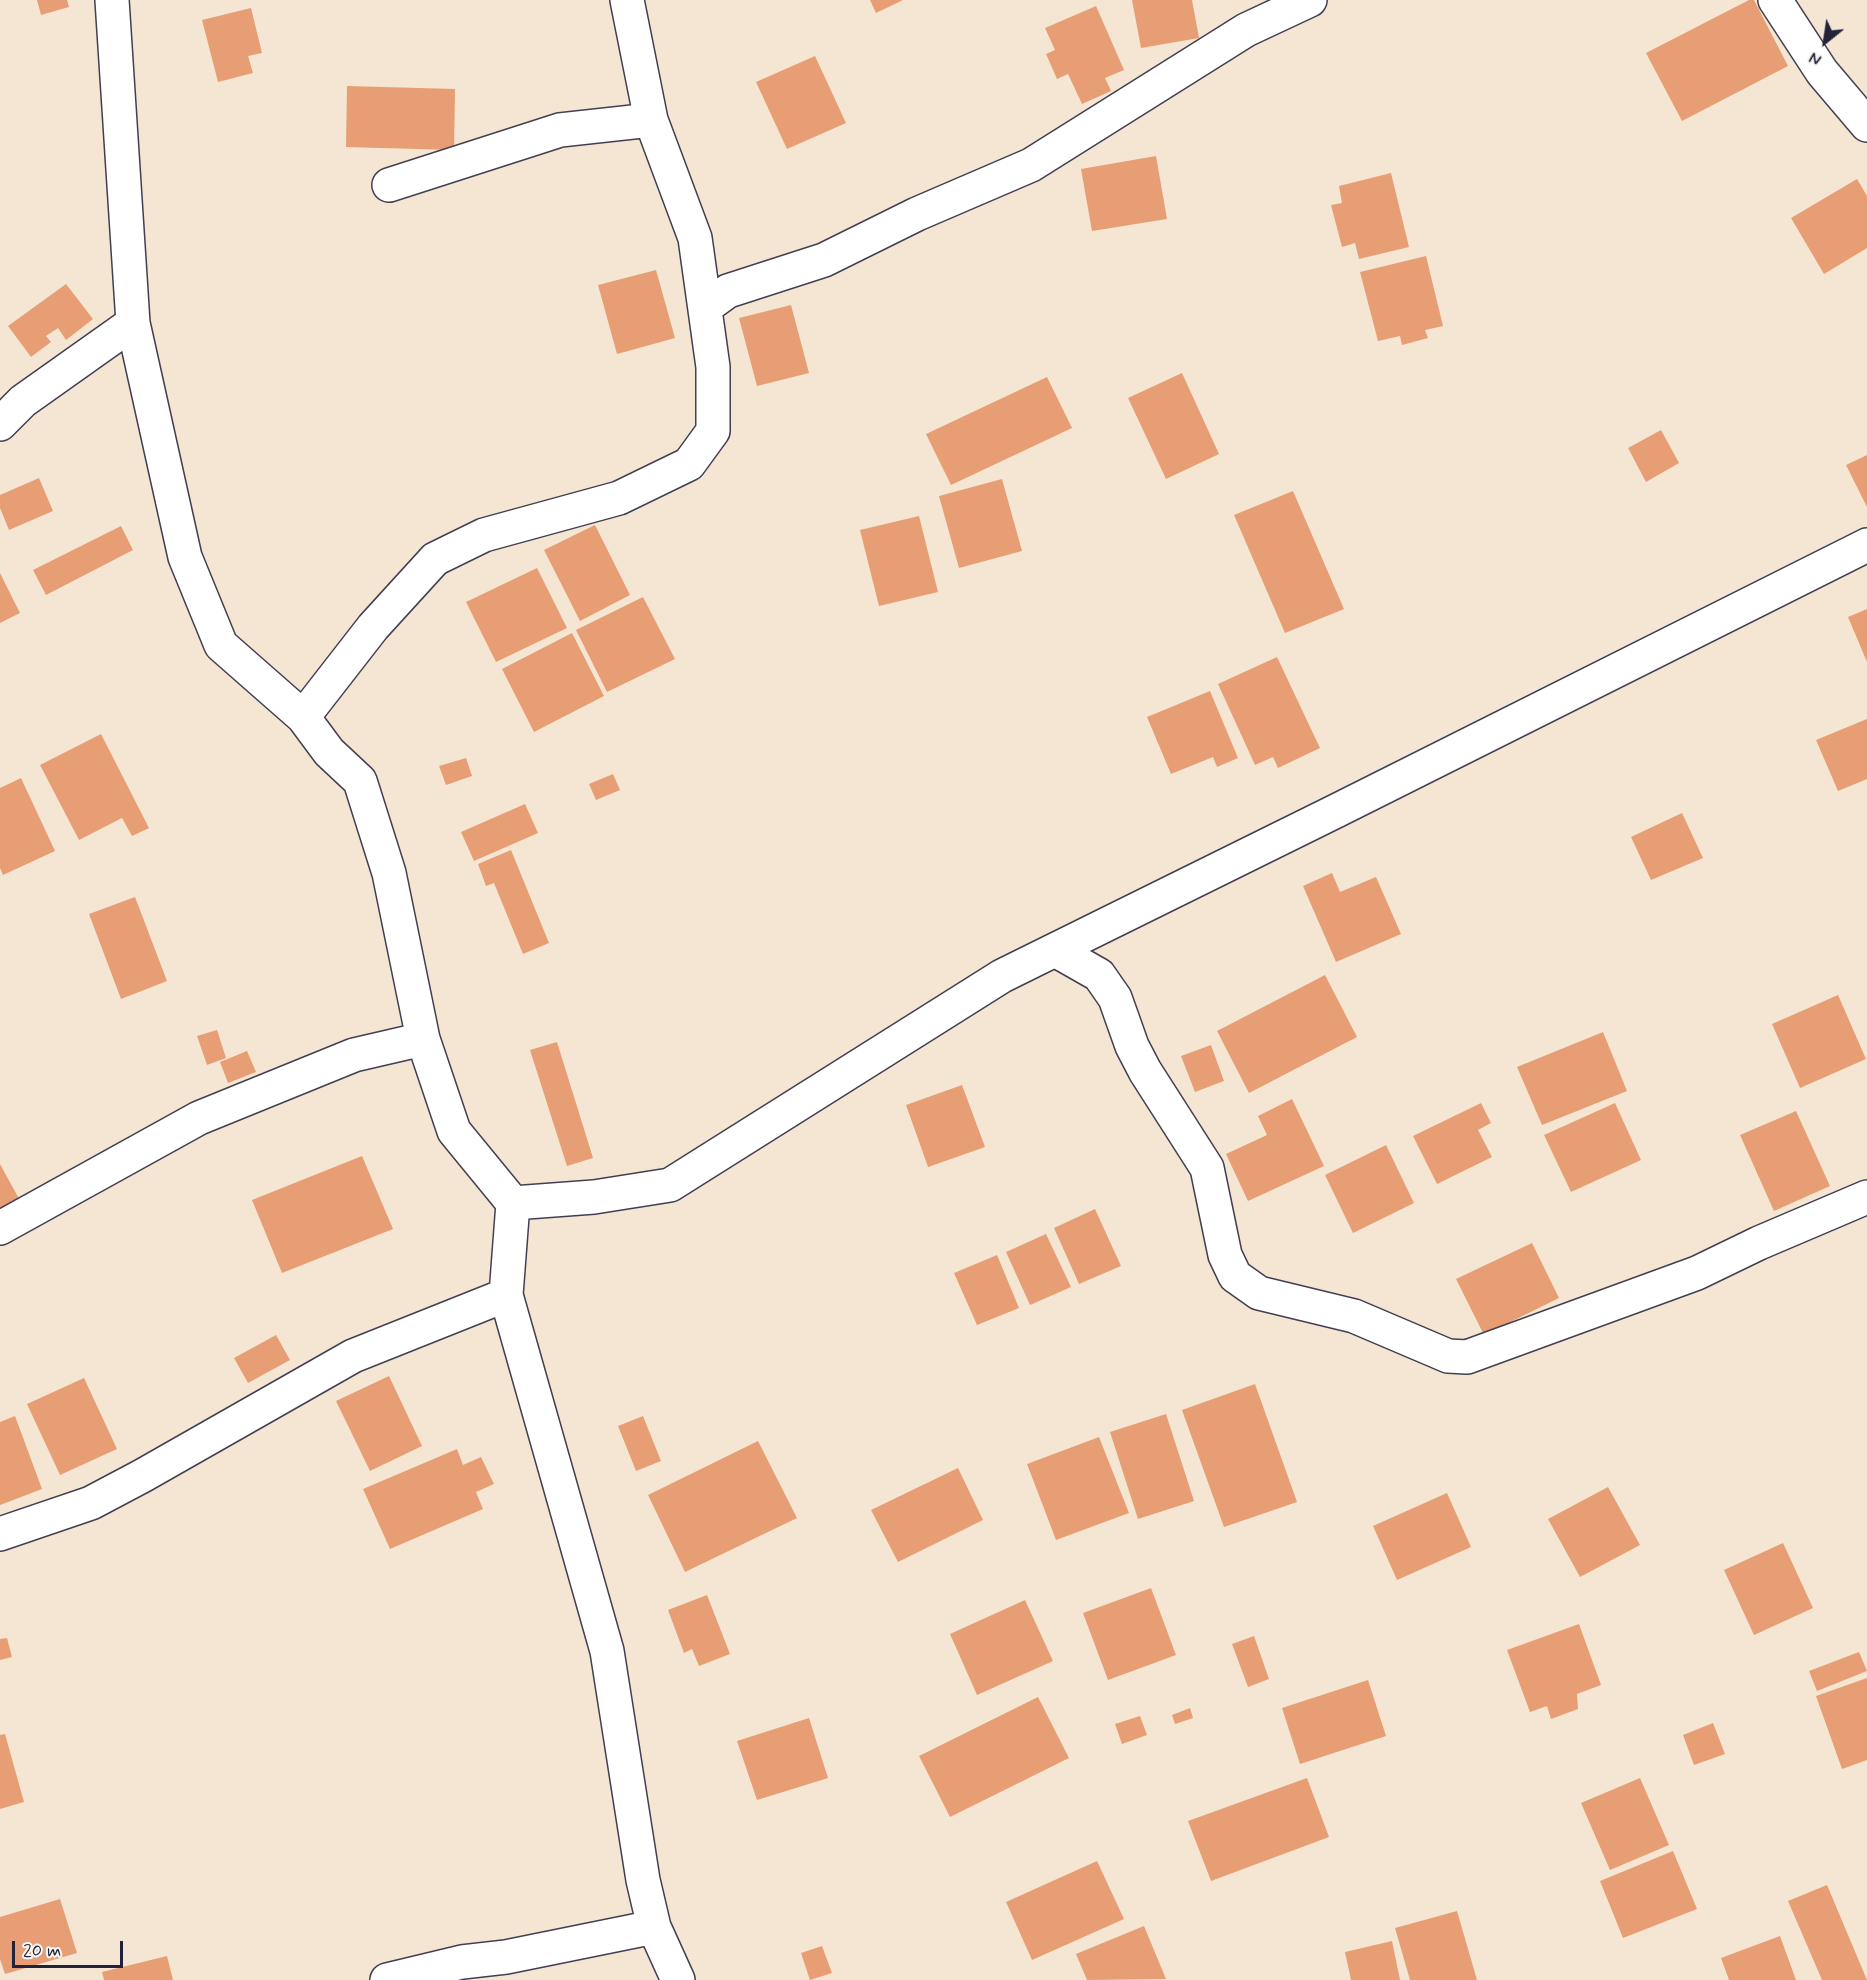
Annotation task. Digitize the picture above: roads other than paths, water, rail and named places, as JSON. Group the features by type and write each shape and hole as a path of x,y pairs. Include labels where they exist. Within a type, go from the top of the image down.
{"street":[{"path":"112,0 132,323 185,557 221,645 303,717 329,752 360,781 389,873 423,1039 454,1131 513,1203 506,1295 607,1651 643,1880 654,1927 678,1980"},
{"path":"303,717 372,627 435,559 484,535 619,498 689,464 713,431 713,367 695,238 651,120 627,0"},
{"path":"706,307 728,291 824,260 917,214 1031,165 1246,30 1310,0"},
{"path":"1775,0 1822,72 1867,125"},
{"path":"389,185 560,130 651,120"},
{"path":"0,424 23,401 132,323"},
{"path":"513,1203 594,1197 670,1185 1002,976 1867,545"},
{"path":"1054,950 1099,975 1115,998 1132,1046 1145,1071 1207,1168 1225,1255 1235,1276 1259,1293 1354,1316 1448,1356 1467,1357 1696,1273 1759,1243 1867,1197"},
{"path":"0,1227 199,1118 354,1055 423,1039"},
{"path":"0,1534 90,1503 142,1476 353,1356 506,1295"},
{"path":"387,1980 462,1962 506,1957 654,1927"}]}
